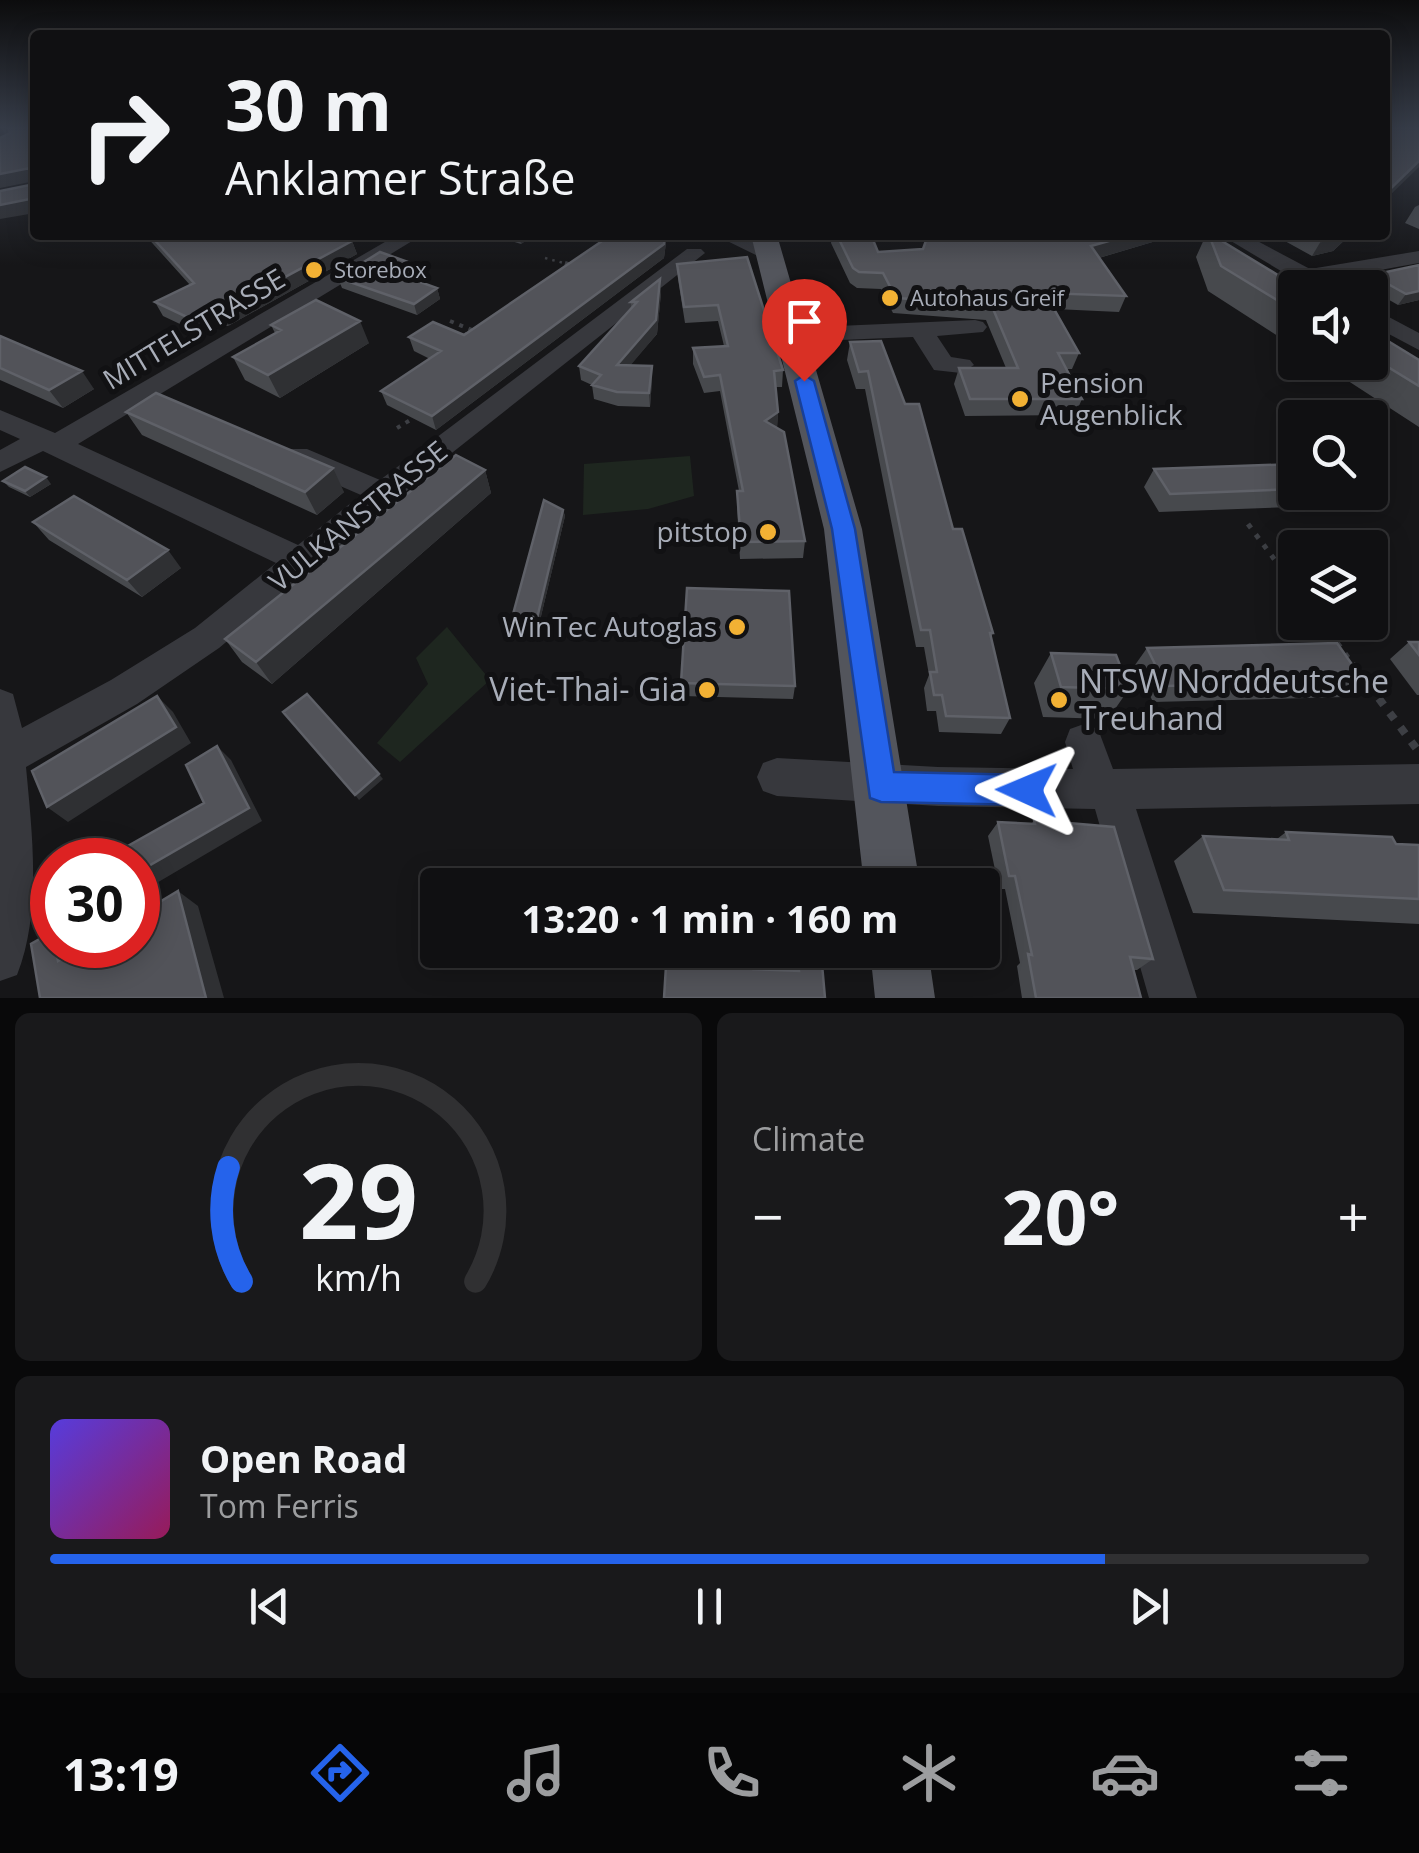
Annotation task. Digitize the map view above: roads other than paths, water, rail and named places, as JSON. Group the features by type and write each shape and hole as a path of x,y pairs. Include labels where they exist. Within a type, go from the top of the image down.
{"main road":[{"path":"767,245 844,529 890,868"},
{"path":"901,968 904,998"}],"street":[{"name":"MITTELSTRASSE","path":"0,462 147,392 404,240"},
{"path":"1210,240 1278,282"},
{"path":"1239,240 1285,270"},
{"name":"VULKANSTRASSE","path":"3,759 124,692 206,638 304,562 317,546 383,493 694,253"},
{"path":"1370,270 1419,257"},
{"path":"1388,325 1419,343"},
{"path":"792,335 975,326"},
{"path":"920,328 943,365 962,365"},
{"path":"1388,351 1419,370"},
{"path":"147,392 178,405"},
{"path":"0,419 304,562"},
{"path":"263,442 383,493"},
{"path":"0,706 8,916 0,958"},
{"path":"1084,742 1105,791 1173,998"},
{"path":"777,777 881,787 1105,791 1419,784"}],"place":[{"name":"Storebox","path":"314,270"},
{"name":"Autohaus Greif","path":"890,298"},
{"name":"Pension Augenblick","path":"1020,399"},
{"name":"pitstop","path":"768,532"},
{"name":"WinTec Autoglas","path":"737,627"},
{"name":"Viet-Thai- Gia","path":"707,690"},
{"name":"NTSW Norddeutsche Treuhand","path":"1059,700"}]}
